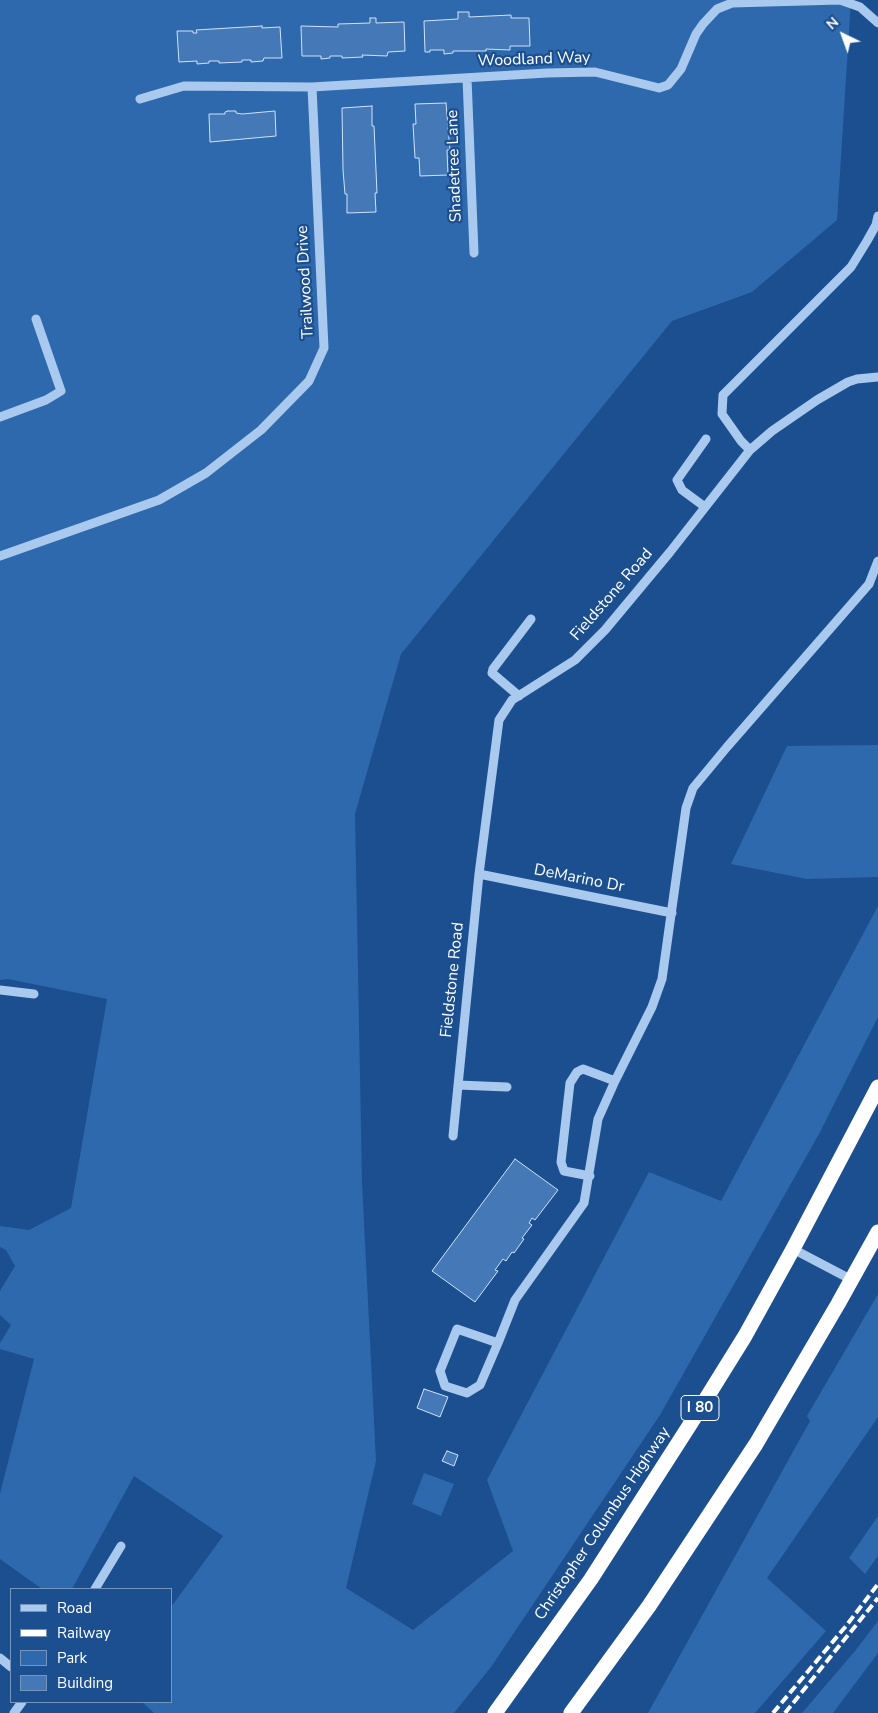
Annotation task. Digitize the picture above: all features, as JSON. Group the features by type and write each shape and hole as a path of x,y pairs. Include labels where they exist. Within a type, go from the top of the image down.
{"highway":[{"name":"Christopher Columbus Highway","path":"494,1713 591,1580 744,1336 793,1249 878,1087"},
{"path":"571,1713 649,1606 756,1444 878,1232"}],"street":[{"name":"Woodland Way","path":"140,99 184,86 312,87 595,72 659,88 668,85 681,69 702,24 718,9 732,3 840,0 860,7 878,23"},
{"name":"Shadetree Lane","path":"466,78 474,253"},
{"name":"Trailwood Drive","path":"0,556 115,516 167,495 206,473 261,430 309,381 324,348 312,87"},
{"path":"750,450 741,441 722,414 723,395 852,267 876,225 878,216"},
{"path":"0,417 46,400 61,390 36,319"},
{"name":"Fieldstone Road","path":"453,1136 479,874 499,720 512,700 575,660 605,630 670,552 750,450 772,431 817,400 848,382 878,377"},
{"path":"705,507 682,490 677,480 706,440"},
{"path":"498,1343 457,1329 440,1371 445,1386 468,1393 480,1385 498,1343 515,1300 584,1204 598,1119 614,1081 652,1006 662,979 672,913 676,868 686,808 694,788 733,740 869,584 878,561"},
{"path":"519,696 492,673 493,669 531,619"},
{"name":"DeMarino Dr","path":"479,874 672,913"},
{"path":"0,990 34,994"},
{"path":"590,1176 564,1171 561,1162 570,1083 578,1072 584,1069 614,1081"},
{"path":"458,1085 507,1087"},
{"path":"793,1249 852,1280"},
{"path":"96,1588 122,1546"},
{"path":"0,1658 10,1666"}],"green space":[{"path":"0,0 851,0 837,220 752,292 672,321 401,654 355,814 362,1182 376,1461 346,1588 413,1630 513,1551 487,1480 649,1172 721,1201 878,906 878,1017 819,1134 660,1415 491,1667 454,1713 154,1713 143,1703 172,1703 172,1606 223,1536 134,1476 73,1588 41,1588 0,1559 0,1494 34,1359 0,1349 0,1343 11,1325 0,1315 0,1291 15,1266 6,1250 0,1247 0,1226 29,1230 71,1208 107,999 8,979 0,980"},
{"path":"878,745 878,877 807,879 731,864 787,746"},
{"path":"878,1294 878,1417 767,1578 826,1631 755,1713 648,1713 810,1421 807,1416"},
{"path":"424,1473 454,1484 441,1516 412,1504"},
{"path":"878,1516 878,1556 865,1574 849,1558"},
{"path":"878,1621 878,1653 833,1713 802,1713 855,1651"}],"building":[{"path":"458,12 469,12 469,17 511,15 511,18 529,18 530,46 510,46 510,50 453,51 453,53 444,54 444,50 425,52 424,21 458,19"},
{"path":"370,18 376,18 376,23 404,22 405,51 388,52 387,56 362,55 363,57 342,58 342,56 330,56 330,58 321,59 321,56 302,56 301,26 338,27 338,24 370,23"},
{"path":"262,26 262,28 280,27 282,58 264,58 263,61 251,62 251,60 219,63 219,61 209,61 209,63 197,64 197,61 179,62 177,31 193,31 193,33 197,33 196,30"},
{"path":"446,103 450,150 447,150 448,175 420,176 419,158 415,158 413,124 416,124 415,104"},
{"path":"372,106 377,193 375,193 376,212 347,213 347,194 345,194 343,170 342,108"},
{"path":"228,111 236,111 236,113 242,114 275,111 276,136 210,142 209,114 225,114"},
{"path":"515,1159 558,1190 535,1220 532,1218 529,1223 532,1225 522,1238 524,1239 506,1261 503,1259 495,1270 498,1271 475,1302 432,1271"},
{"path":"424,1389 448,1397 440,1417 417,1408"},
{"path":"447,1451 458,1455 454,1466 442,1461"}],"railway":[{"path":"773,1713 846,1626 878,1584"},
{"path":"785,1713 878,1598"}]}
